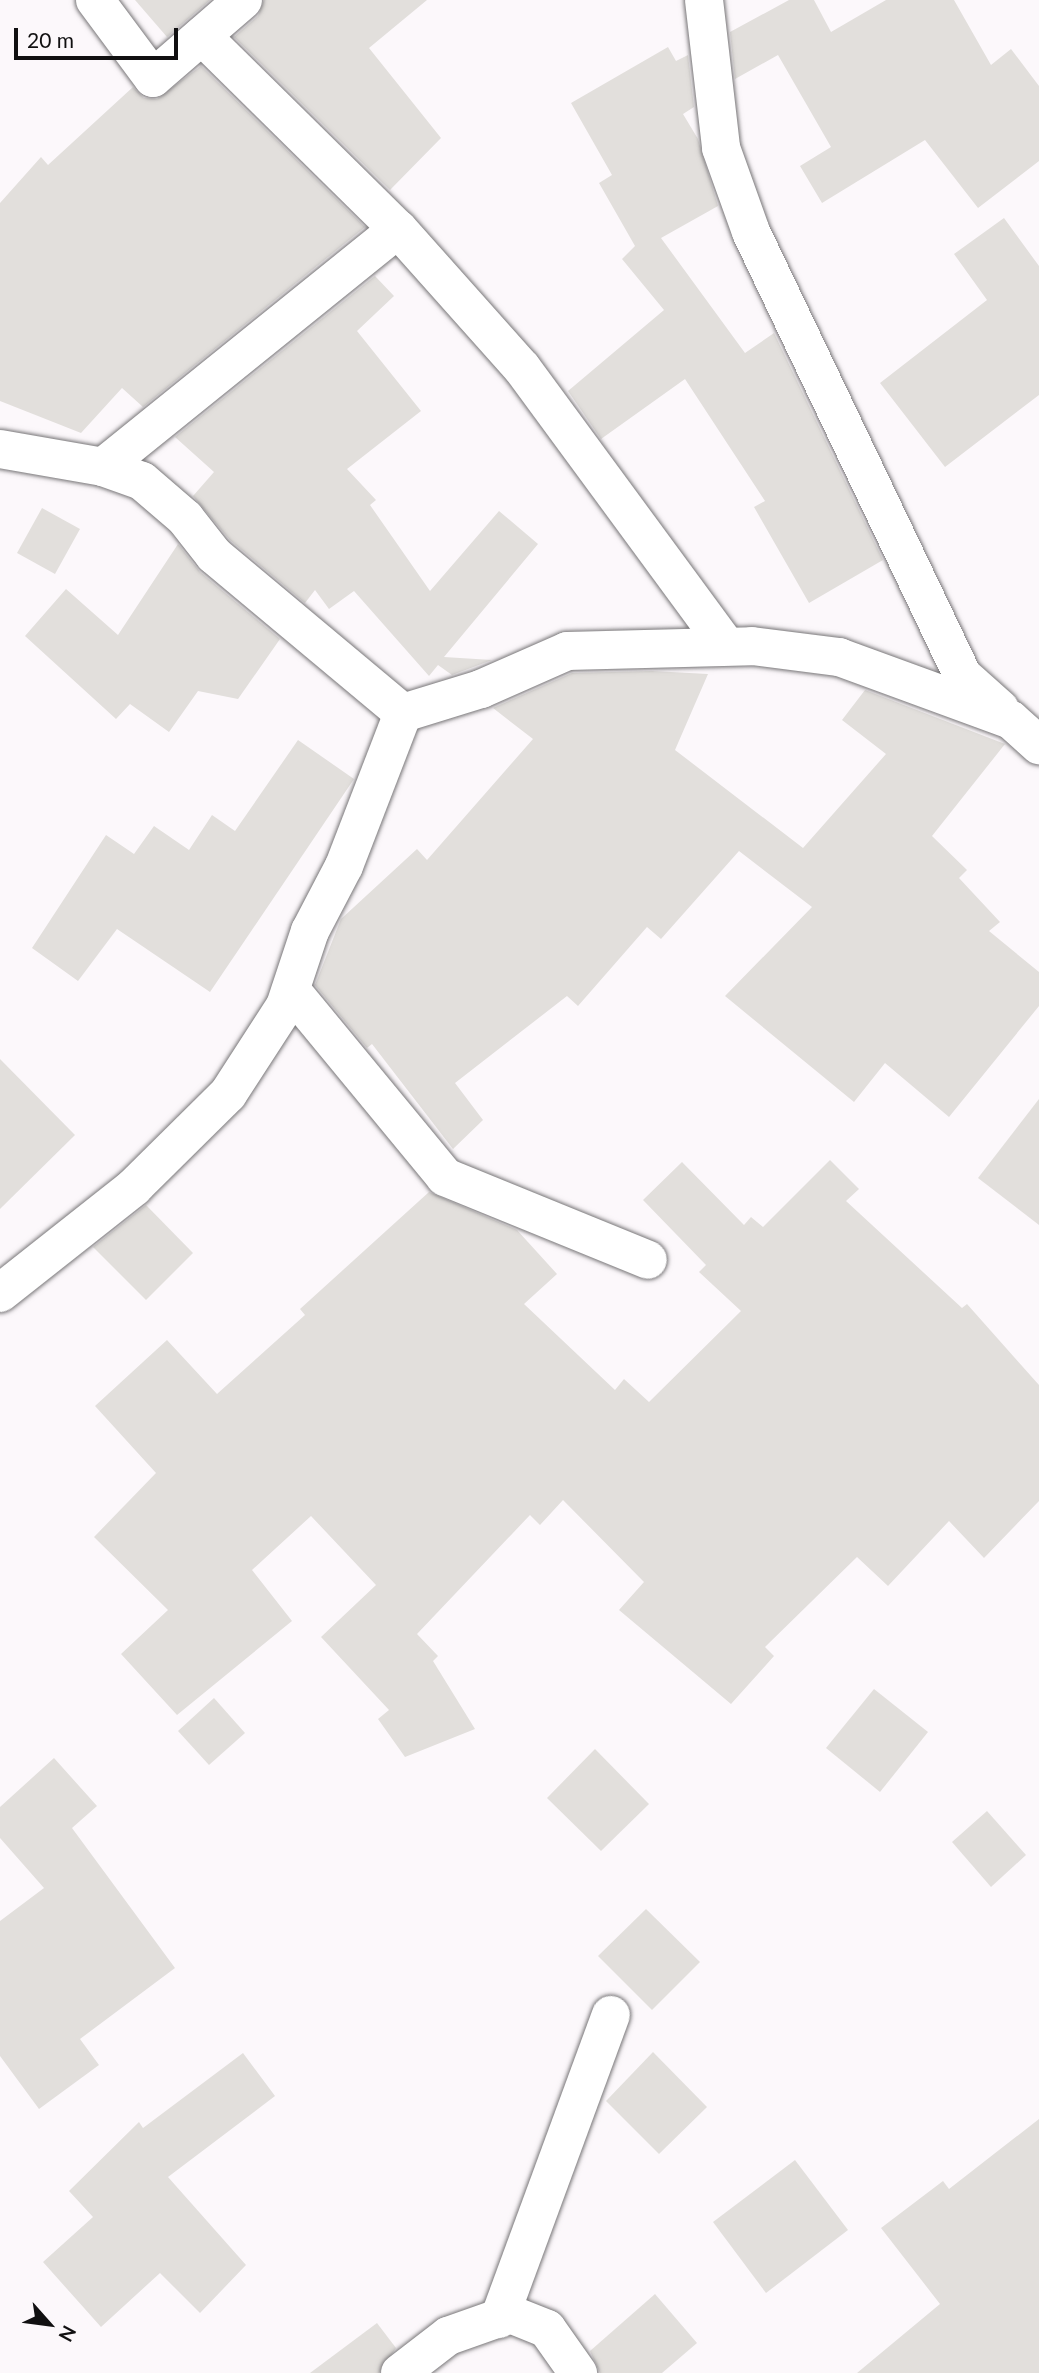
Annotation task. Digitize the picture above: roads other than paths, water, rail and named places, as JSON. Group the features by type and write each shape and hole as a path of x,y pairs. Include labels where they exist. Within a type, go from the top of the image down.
{"street":[{"path":"95,0 153,78 243,0"},
{"path":"704,0 721,148 751,232 962,675 1025,732"},
{"path":"202,36 398,229 522,368 726,646"},
{"path":"103,467 398,229"},
{"path":"0,449 103,467 142,481 185,519 214,555 403,713"},
{"path":"403,713 481,689 567,651 726,646 839,657 1025,732"},
{"path":"0,1293 186,1140 228,1094 290,990 310,931 344,866 403,713"},
{"path":"290,990 445,1177 648,1260"},
{"path":"499,2319 611,2015"},
{"path":"400,2373 448,2336 510,2314 547,2329 578,2373"}]}
